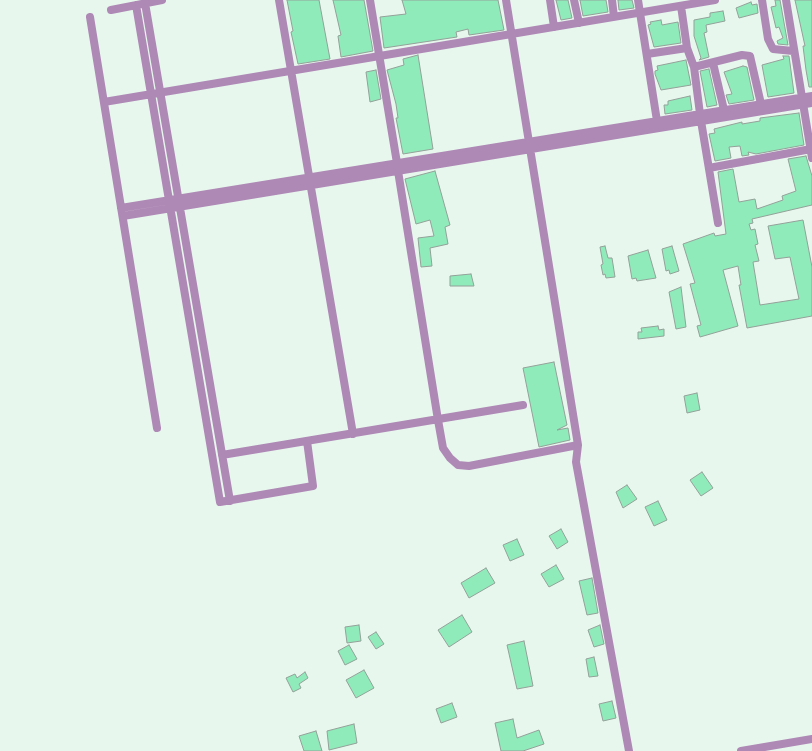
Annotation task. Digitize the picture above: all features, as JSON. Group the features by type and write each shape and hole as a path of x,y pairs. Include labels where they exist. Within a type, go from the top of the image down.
{"street":[{"path":"111,10 162,0"},
{"path":"279,0 353,434"},
{"path":"370,0 443,448 458,465 469,466 578,445"},
{"path":"506,0 528,146 578,445 576,462 629,751"},
{"path":"550,0 554,27"},
{"path":"574,0 579,23"},
{"path":"612,0 614,17"},
{"path":"638,0 657,121"},
{"path":"660,0 662,9"},
{"path":"104,102 715,0"},
{"path":"762,0 768,39 773,49 793,51"},
{"path":"709,168 811,153 806,101 793,51 793,37 786,0"},
{"path":"146,3 230,501"},
{"path":"136,5 220,502 313,486 307,441"},
{"path":"681,6 687,48 694,67 700,117 718,223"},
{"path":"90,17 157,428"},
{"path":"647,54 687,48"},
{"path":"694,67 742,55 750,56 760,104"},
{"path":"713,63 724,110"},
{"path":"122,212 806,101 812,96"},
{"path":"528,146 657,121 700,117 724,110 760,104 806,101"},
{"path":"222,455 523,405"},
{"path":"741,751 812,739"}],"building":[{"path":"287,0 319,0 330,59 298,64"},
{"path":"333,0 364,0 373,51 341,57 338,36 341,35"},
{"path":"402,0 498,0 504,30 469,35 468,29 456,32 457,37 384,48 380,17 406,14"},
{"path":"556,0 568,0 572,18 561,20"},
{"path":"580,0 606,0 608,12 583,16"},
{"path":"618,0 632,0 634,8 619,10"},
{"path":"775,0 780,0 788,45 778,44 777,41 783,38 779,27 776,28 771,7 776,6"},
{"path":"795,0 812,0 812,87 809,87 803,46 805,46"},
{"path":"751,2 752,5 757,4 758,13 739,18 736,8"},
{"path":"723,11 725,21 706,25 707,32 704,33 709,57 699,60 701,58 694,36 694,20 710,17 710,13"},
{"path":"661,20 662,25 678,22 681,43 654,47 648,25 651,24 650,22"},
{"path":"418,55 433,149 403,154 396,118 398,118 396,104 387,70 404,65 403,59"},
{"path":"783,56 789,56 794,93 768,97 762,65 784,59"},
{"path":"686,60 691,85 661,90 655,74 655,71 658,70 657,66"},
{"path":"743,66 747,67 754,100 729,104 726,95 732,94 724,72"},
{"path":"709,69 717,105 707,107 700,71"},
{"path":"376,70 381,99 370,102 366,72"},
{"path":"690,96 692,110 665,114 664,105 668,105 668,101"},
{"path":"799,113 804,145 756,154 748,152 749,155 742,156 740,146 729,147 731,158 715,161 709,134 715,133 714,129 742,122 742,124 760,121 760,118"},
{"path":"806,156 812,176 812,205 752,219 753,223 749,224 751,230 755,229 758,244 755,245 759,261 753,262 760,305 799,299 790,257 775,259 768,226 803,220 812,267 812,316 747,328 739,285 741,285 738,266 723,270 738,326 700,337 697,326 701,325 690,284 695,283 683,244 714,233 715,236 726,234 718,172 733,169 739,202 755,199 757,209 783,200 782,196 796,191 788,159"},
{"path":"435,171 450,225 445,227 448,244 430,248 432,266 421,267 418,238 434,236 430,220 416,224 405,179"},
{"path":"605,246 608,258 612,258 615,277 606,278 605,274 603,275 600,247"},
{"path":"672,246 679,271 670,274 669,270 666,271 662,249"},
{"path":"648,250 656,278 637,281 636,278 632,279 628,256"},
{"path":"471,274 474,286 450,286 450,276"},
{"path":"681,287 686,327 676,329 669,292"},
{"path":"658,326 659,330 664,329 664,336 638,339 638,332 642,332 641,328"},
{"path":"554,362 567,425 557,430 568,428 570,440 539,447 523,368"},
{"path":"697,393 700,410 687,413 684,396"},
{"path":"702,472 713,488 701,496 690,480"},
{"path":"627,485 637,499 623,508 616,492"},
{"path":"658,501 667,520 654,526 645,507"},
{"path":"561,529 568,542 557,549 549,536"},
{"path":"517,539 524,555 510,561 503,545"},
{"path":"556,565 564,579 549,587 541,574"},
{"path":"486,568 495,583 469,598 461,583"},
{"path":"592,578 598,613 587,615 579,581"},
{"path":"462,615 472,632 449,647 438,630"},
{"path":"359,625 361,641 347,643 345,627"},
{"path":"600,625 604,644 594,647 588,630"},
{"path":"376,632 384,644 376,649 368,637"},
{"path":"524,641 533,686 517,689 507,645"},
{"path":"349,645 357,659 345,665 338,651"},
{"path":"594,657 598,676 589,677 586,659"},
{"path":"364,670 374,688 356,698 346,680"},
{"path":"305,672 308,678 299,684 301,688 293,692 286,678 295,674 297,678"},
{"path":"612,701 616,718 603,721 599,704"},
{"path":"452,703 457,717 441,723 436,709"},
{"path":"513,719 517,738 539,730 544,744 523,751 501,751 495,723"},
{"path":"354,724 357,743 329,750 327,731"},
{"path":"316,731 322,751 304,751 299,736"}]}
